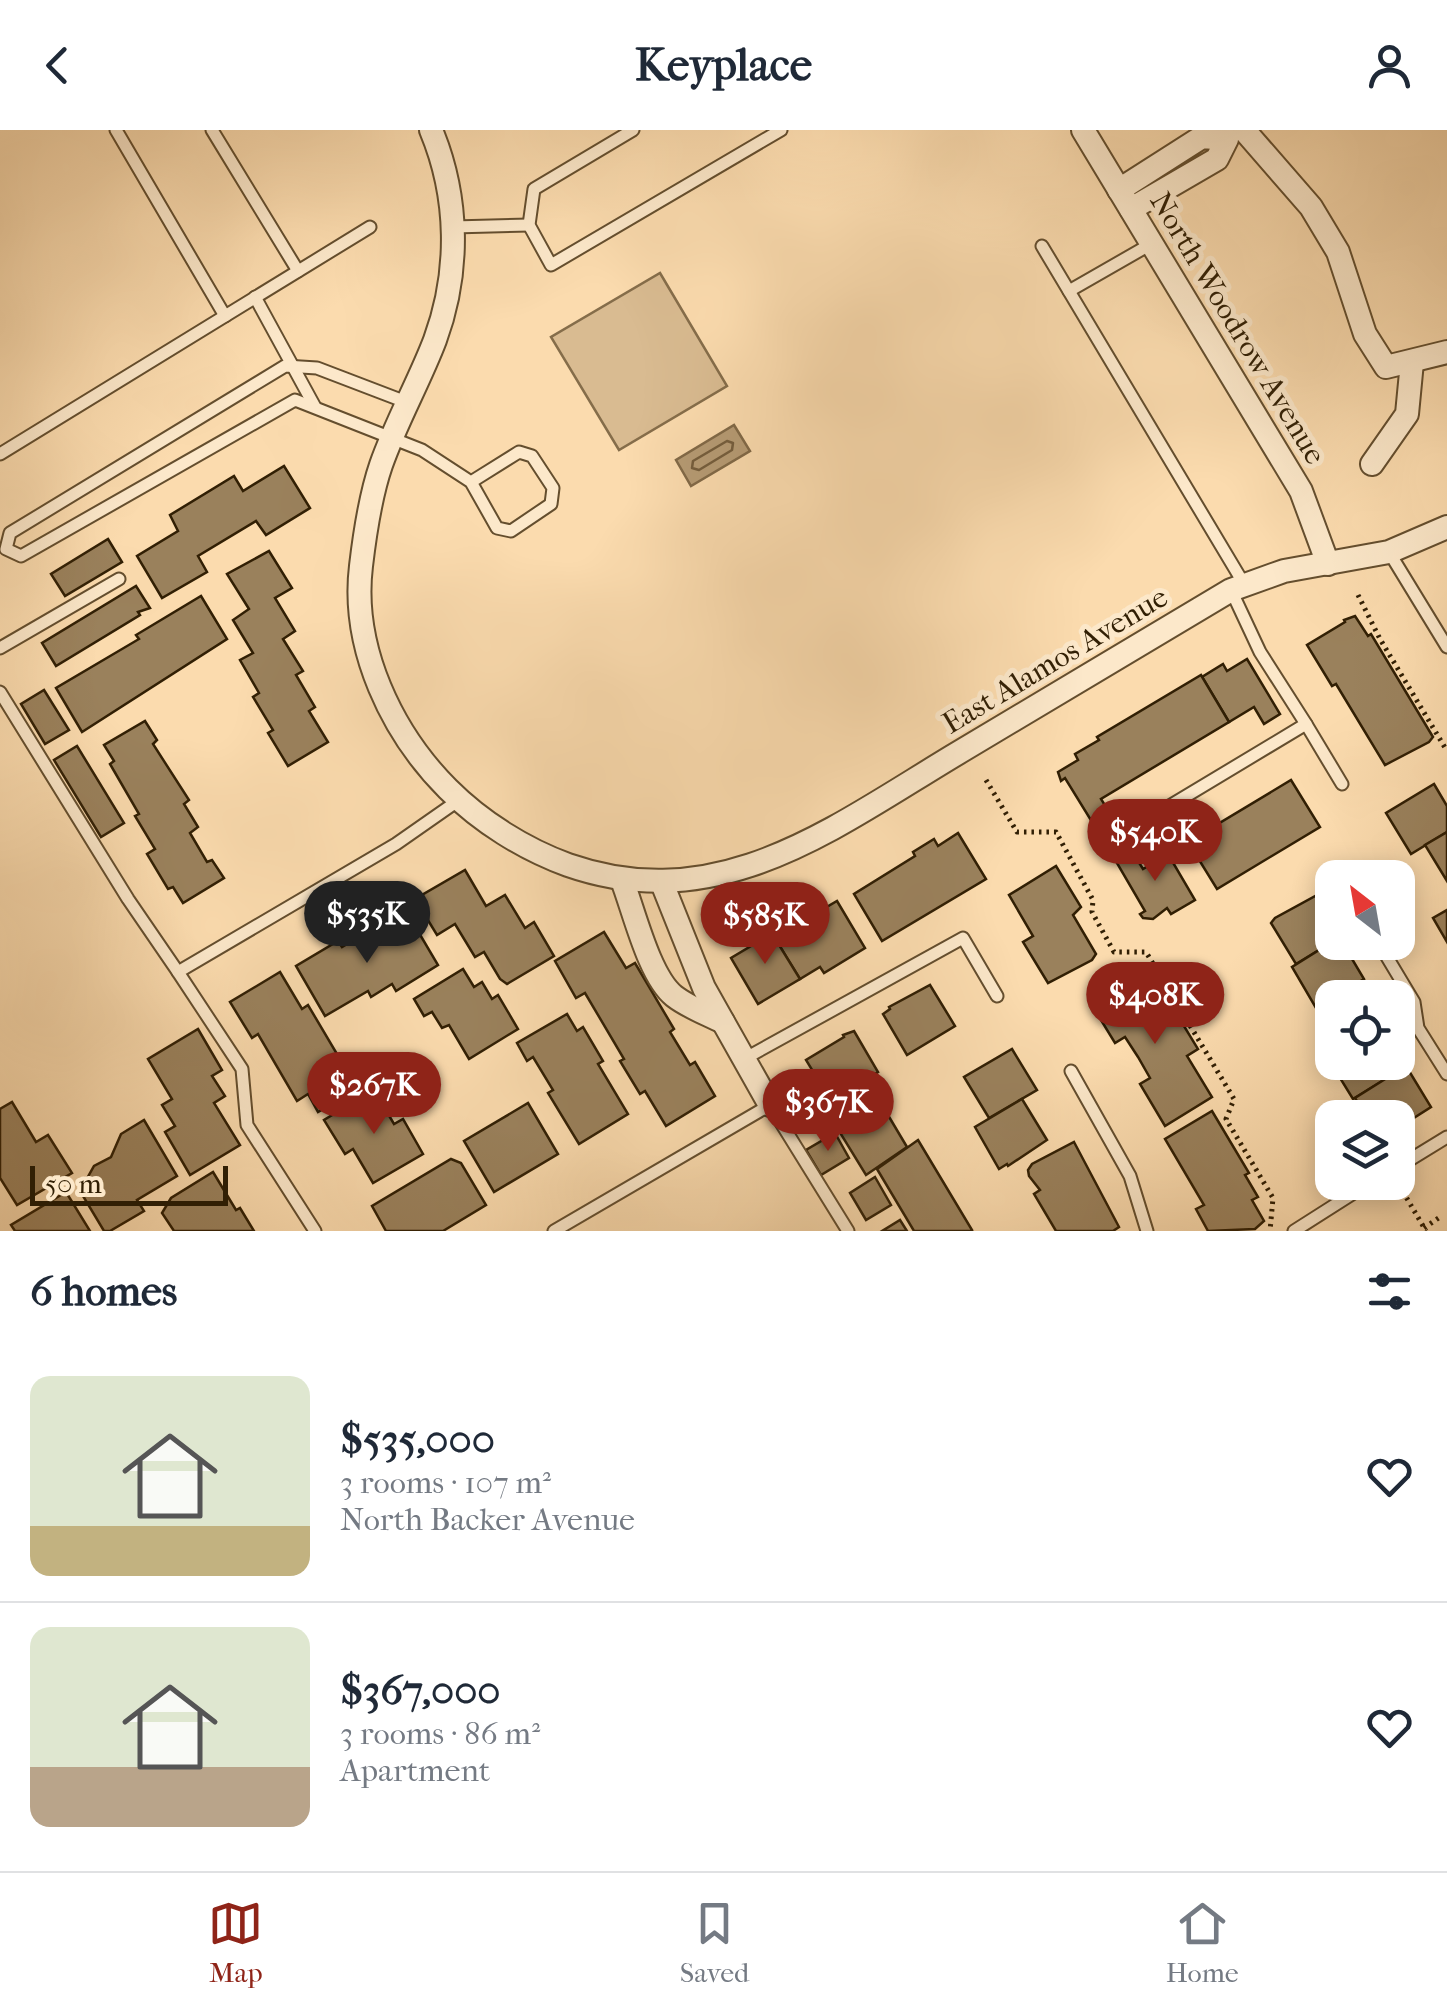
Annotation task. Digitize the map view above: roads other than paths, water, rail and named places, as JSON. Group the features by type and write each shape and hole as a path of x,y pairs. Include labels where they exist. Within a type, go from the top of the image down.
{"street":[{"name":"East Alamos Avenue","path":"431,130 447,181 453,262 447,300 434,341 392,438 370,510 360,572 362,618 373,667 389,709 418,756 459,800 502,832 550,858 622,880 662,883 708,877 768,861 816,838 1238,587 1284,572 1389,552 1447,527"},
{"name":"North Woodrow Avenue","path":"1083,130 1300,491 1328,564"},
{"path":"1125,200 1202,138 1237,133 1312,207 1338,252 1365,334 1386,367 1447,352"},
{"path":"1372,464 1408,414 1412,362"},
{"path":"622,880 653,964 668,990 682,1002 723,1022"},
{"path":"662,883 692,963 770,1106"}],"lane":[{"path":"116,130 225,316"},
{"path":"212,130 298,271"},
{"path":"634,130 534,189 528,225 552,265 782,130"},
{"path":"453,227 528,225"},
{"path":"0,454 370,227"},
{"path":"1069,291 1151,244"},
{"path":"1042,246 1238,587 1260,652 1342,784"},
{"path":"255,297 315,407"},
{"path":"406,402 317,368 286,366 10,533 3,550 21,556 295,400 422,450 472,482 497,528 511,531 552,504 553,488 532,456 519,452 472,482"},
{"path":"1389,552 1447,648"},
{"path":"0,648 120,579"},
{"path":"0,692 128,899 242,1070 247,1126 315,1231"},
{"path":"1118,837 1306,724"},
{"path":"178,972 396,844 459,800"},
{"path":"744,1059 963,938 997,996"},
{"path":"1389,960 1414,1002 1418,1028 1447,1074"},
{"path":"1071,1071 1130,1176 1147,1231"},
{"path":"554,1231 770,1106 848,1231"},
{"path":"1415,1156 1447,1137"},
{"path":"1294,1231 1343,1200"}],"water":[{"path":"734,425 750,451 691,486 676,460"}]}
